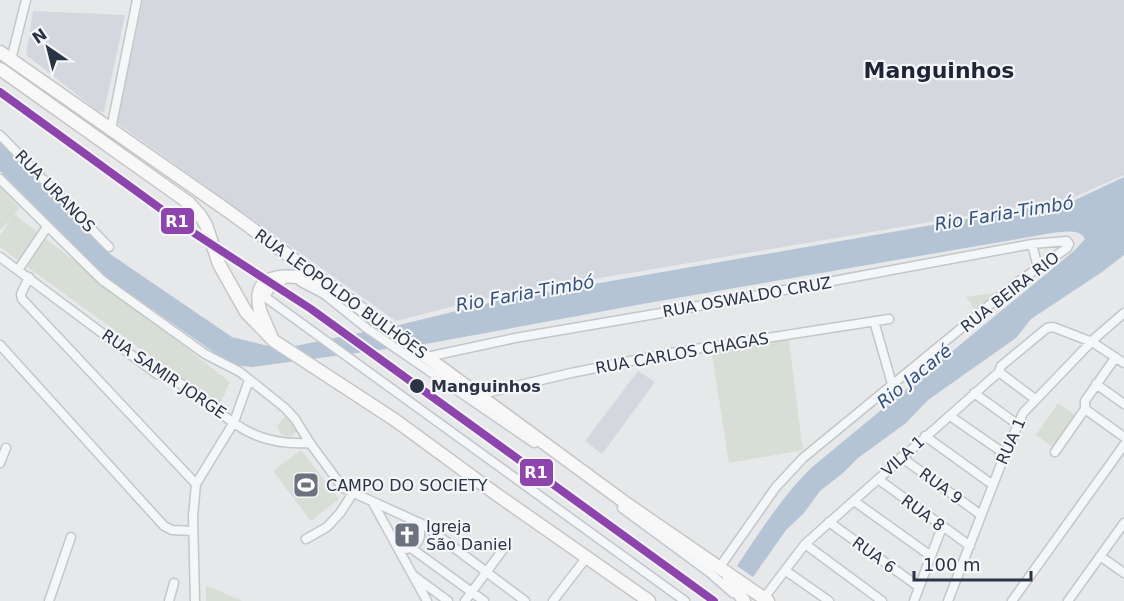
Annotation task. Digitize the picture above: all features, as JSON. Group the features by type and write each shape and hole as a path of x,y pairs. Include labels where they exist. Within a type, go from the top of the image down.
{"main road":[{"name":"RUA LEOPOLDO BULHÕES","path":"0,52 111,129 382,325 409,351 427,357 627,504 766,600"},
{"path":"0,69 189,203 200,214 206,225 222,271 246,312 277,344 395,420 574,550 649,601"},
{"path":"277,344 260,310 259,294 263,285 270,279 284,276 296,276 323,282"},
{"path":"722,571 744,601"}],"street":[{"path":"11,60 26,0"},
{"path":"111,129 137,0"},
{"name":"RUA URANOS","path":"0,135 109,247"},
{"path":"0,179 102,280 205,354 240,372 285,408 340,484 353,493 424,525 525,601"},
{"path":"18,270 47,227"},
{"name":"RUA OSWALDO CRUZ","path":"427,357 514,338 1032,244 1067,241"},
{"name":"RUA BEIRA RIO","path":"722,571 776,487 791,470 1015,284 1067,248 1069,244 1067,241"},
{"path":"1032,244 1038,268"},
{"name":"RUA SAMIR JORGE","path":"0,256 158,374 180,382 234,422 258,436 279,442 310,443"},
{"path":"29,277 21,294 22,299 196,484"},
{"path":"685,601 265,297 268,290 276,283 286,280 310,285 365,327 409,351 528,438 709,572 732,590 738,601"},
{"name":"RUA 1","path":"948,601 1023,413 1092,342 1124,313"},
{"name":"RUA CARLOS CHAGAS","path":"478,396 571,373 670,353 889,319"},
{"path":"874,321 892,384"},
{"name":"VILA 1","path":"766,600 805,544 999,372 1001,366 1047,328 1053,327 1092,342"},
{"path":"1092,342 1121,361"},
{"path":"0,345 164,526 172,530 193,531"},
{"path":"1055,452 1085,409 1085,401 1096,384 1113,361 1121,361"},
{"path":"999,372 1035,399"},
{"path":"195,601 193,531 196,484 234,422 249,380"},
{"path":"1096,384 1124,404"},
{"path":"974,393 1017,424"},
{"path":"1085,409 1124,437"},
{"path":"950,416 1005,454"},
{"path":"925,436 993,484"},
{"path":"1012,601 1124,445"},
{"path":"0,463 6,448"},
{"name":"RUA 9","path":"901,457 981,514"},
{"name":"RUA 8","path":"878,479 970,546"},
{"path":"306,539 327,527 340,513 353,493"},
{"path":"854,501 931,556"},
{"path":"373,502 427,601"},
{"path":"393,542 403,549 416,545 421,537 419,527 413,520"},
{"name":"RUA 6","path":"829,522 919,587"},
{"path":"1068,601 1124,524"},
{"path":"914,601 942,527"},
{"path":"49,601 71,537"},
{"path":"465,601 507,544"},
{"path":"805,544 882,601"},
{"path":"411,548 484,601"},
{"path":"1100,556 1124,573"},
{"path":"553,601 583,562"},
{"path":"786,571 829,601"},
{"path":"411,574 448,601"},
{"path":"169,601 174,583"}],"shaded area":[{"path":"143,0 1124,0 1124,175 1072,198 494,296 396,321 117,123"},
{"path":"33,11 125,15 104,112 98,111 26,55"},
{"path":"0,187 20,208 14,214 230,382 219,406 0,247 0,236 11,219 0,230"},
{"path":"1000,292 976,311 966,297"},
{"path":"788,335 803,450 729,463 711,348"},
{"path":"638,371 655,382 602,454 585,441"},
{"path":"1058,403 1077,416 1054,448 1036,435"},
{"path":"286,415 299,428 291,437 281,434 277,426"},
{"name":"CAMPO DO SOCIETY","path":"301,450 339,499 311,521 273,471"},
{"path":"206,585 242,601 206,601"}],"water":[{"name":"Rio Faria-Timbó","path":"0,139 110,254 232,337 280,349 399,325 497,301 1075,200 1124,177 1124,255 1031,319 1016,338 928,400 906,423 858,458 820,491 804,513 786,530 753,577 737,566 763,527 800,479 1075,250 1085,239 1079,233 1052,233 431,343 252,367 232,365 96,270 0,171"}],"transit line":[{"name":"R1","path":"0,92 194,233 311,309 714,601"}],"place":[{"name":"Manguinhos","path":"417,386"},
{"name":"CAMPO DO SOCIETY","path":"306,485"},
{"name":"Igreja São Daniel","path":"407,535"}],"district":[{"name":"Manguinhos","path":"939,70"}],"water label":[{"name":"Rio Jacaré","path":"914,376"}]}
